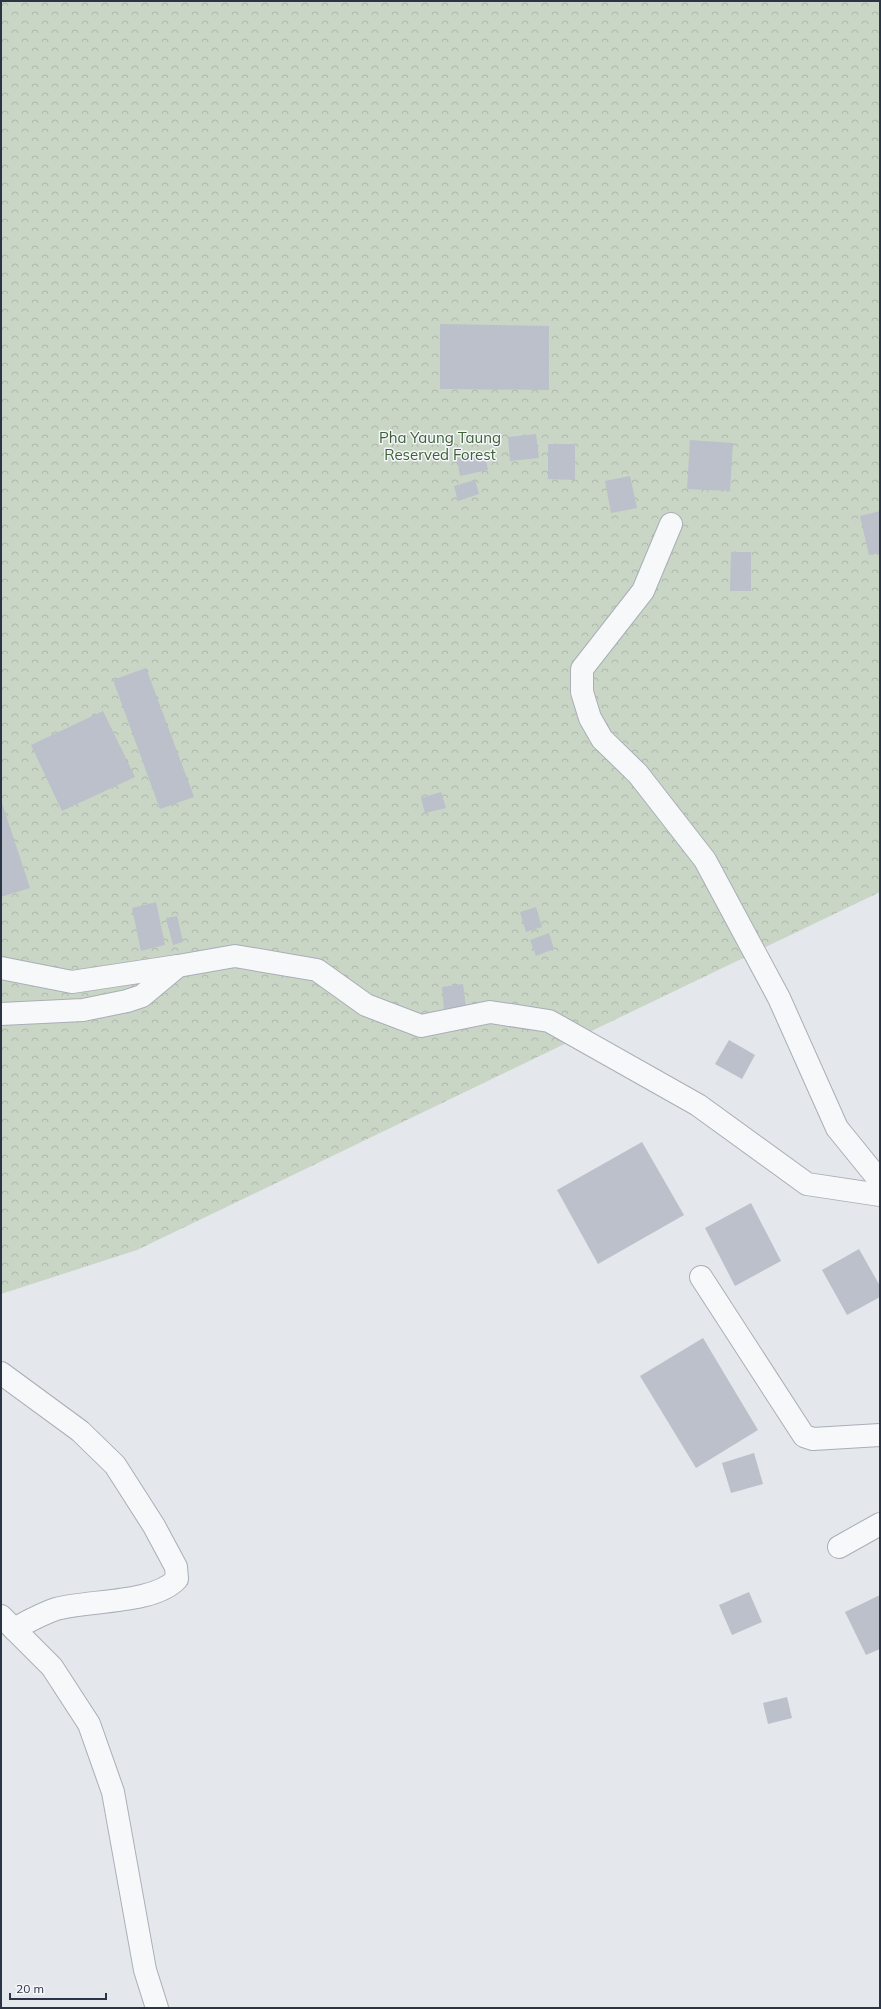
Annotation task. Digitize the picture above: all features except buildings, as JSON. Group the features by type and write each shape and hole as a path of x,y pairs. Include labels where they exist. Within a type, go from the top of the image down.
{"street":[{"path":"671,524 643,591 582,670 582,692 588,712 602,739 638,774 705,860 779,998 837,1128 880,1181"},
{"path":"1,968 72,982 235,956 317,970 366,1005 421,1026 490,1012 549,1020 698,1105 807,1184 880,1196"},
{"path":"1,1014 83,1010 127,1001 142,996 178,966"},
{"path":"701,1277 804,1436 813,1439 880,1435"},
{"path":"1,1373 80,1431 115,1465 154,1526 176,1567 177,1579 171,1586 136,1598 55,1610 7,1622"},
{"path":"840,1547 880,1524"},
{"path":"7,1622 52,1667 89,1724 113,1792 145,1970 157,2008"}],"green space":[{"name":"Pha Yaung Taung Reserved Forest","path":"1,1 880,1 880,892 137,1250 1,1294"}]}
